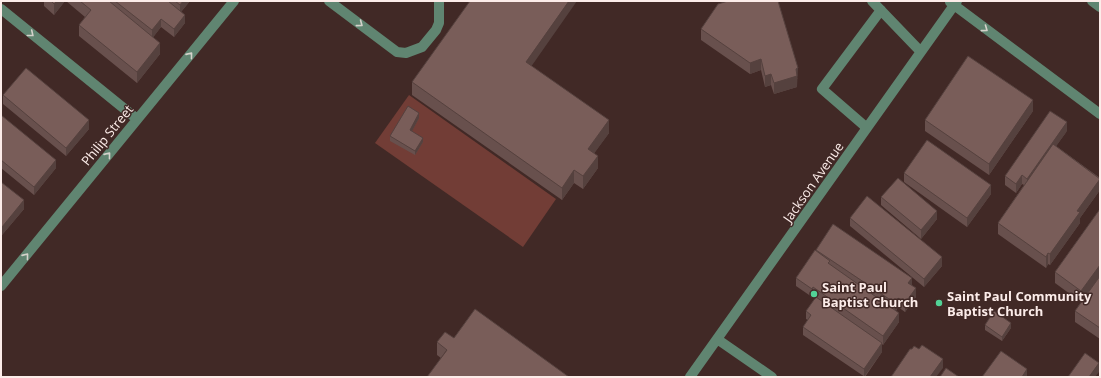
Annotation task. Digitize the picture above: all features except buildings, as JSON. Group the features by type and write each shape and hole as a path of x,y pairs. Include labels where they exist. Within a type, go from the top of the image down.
{"street":[{"name":"Philip Street","path":"1,286 234,1"},
{"path":"329,1 397,52 406,53 422,47 436,30 439,23 439,1"},
{"path":"872,1 921,52"},
{"path":"1092,1 1100,7"},
{"path":"953,3 1100,114"},
{"name":"Jackson Avenue","path":"690,377 921,52 953,3"},
{"path":"1,9 137,119"},
{"path":"867,128 822,89 881,10"},
{"path":"717,339 772,377"}],"shaded area":[{"path":"409,95 556,199 523,247 375,143"}],"place":[{"name":"Saint Paul Baptist Church","path":"814,294"},
{"name":"Saint Paul Community Baptist Church","path":"939,303"}]}
